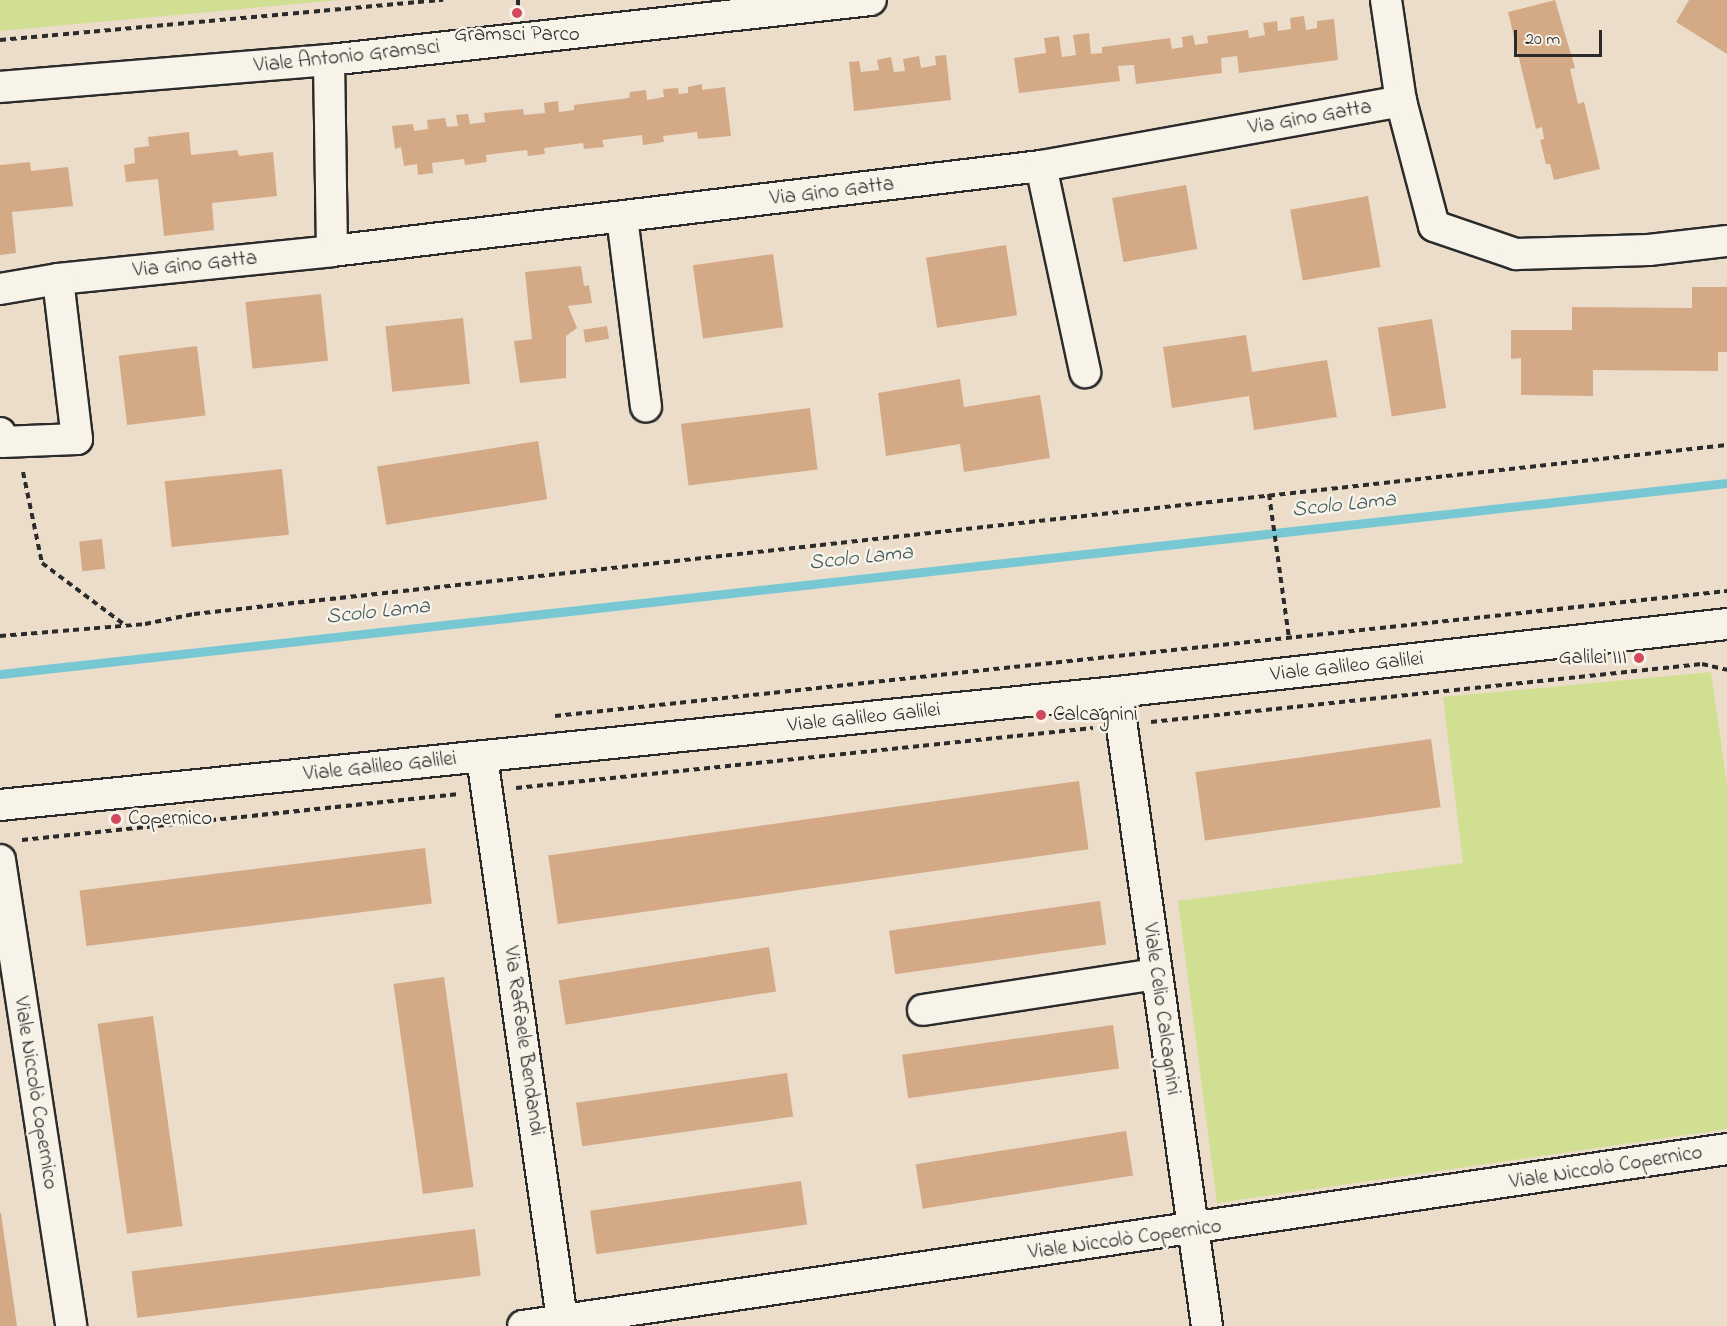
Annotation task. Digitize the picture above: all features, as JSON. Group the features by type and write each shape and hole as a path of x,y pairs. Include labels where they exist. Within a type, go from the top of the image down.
{"street":[{"name":"Viale Antonio Gramsci","path":"0,87 329,60 871,0"},
{"path":"1386,0 1401,101 1434,226 1516,254 1649,250 1727,241"},
{"path":"329,60 332,251"},
{"name":"Via Gino Gatta","path":"0,289 58,279 622,218 1041,166 1401,101"},
{"path":"1041,166 1085,372"},
{"path":"622,218 646,406"},
{"path":"1,437 76,439 58,279"},
{"name":"Viale Galileo Galilei","path":"0,805 1117,692 1727,624"},
{"name":"Viale Celio Calcagnini","path":"1117,692 1207,1326"},
{"name":"Via Raffaele Bendandi","path":"482,756 563,1323"},
{"name":"Viale Niccolò Copernico","path":"0,860 71,1326"},
{"path":"924,1010 1156,974"},
{"name":"Viale Niccolò Copernico","path":"523,1326 563,1323 1727,1149"}],"path":[{"path":"0,40 443,0"},
{"path":"518,0 518,7"},
{"path":"1,437 22,468 42,563 126,625"},
{"path":"0,636 126,625 194,614 881,541 1269,494 1727,445"},
{"path":"1269,494 1288,638"},
{"path":"553,716 1727,591"},
{"path":"1151,722 1702,664 1727,670"},
{"path":"505,789 1103,727"},
{"path":"22,840 464,794"}],"green space":[{"path":"0,0 340,0 0,31"},
{"path":"1711,672 1727,785 1727,1129 1217,1203 1178,901 1463,863 1443,697"}],"building":[{"path":"1555,0 1575,68 1570,69 1578,104 1584,102 1600,169 1554,180 1550,164 1546,164 1540,140 1544,139 1542,127 1536,129 1508,12"},
{"path":"1689,0 1727,0 1727,54 1676,22"},
{"path":"1304,16 1306,30 1317,28 1317,21 1334,19 1338,60 1239,73 1237,56 1221,58 1222,73 1136,84 1134,65 1118,66 1120,81 1019,93 1014,58 1046,53 1044,38 1059,36 1062,57 1076,55 1073,35 1089,33 1091,54 1102,53 1102,47 1170,38 1172,49 1183,47 1182,37 1193,35 1195,45 1208,43 1207,36 1248,30 1249,38 1265,35 1263,23 1277,21 1278,31 1291,29 1290,18"},
{"path":"946,55 951,100 854,111 849,62 859,61 861,72 879,70 877,60 891,57 894,72 905,71 903,59 919,56 921,68 936,65 935,56"},
{"path":"702,84 702,90 725,87 731,136 698,139 697,132 663,136 664,142 643,145 642,135 602,140 604,147 584,149 583,143 544,148 545,154 528,156 527,150 486,155 487,162 465,165 464,159 432,163 433,173 418,175 417,164 404,166 401,147 395,149 392,126 413,124 414,131 428,129 427,120 445,118 447,127 458,126 456,115 468,114 470,124 485,122 484,113 523,109 524,115 545,113 544,103 558,101 559,112 574,110 574,105 629,98 630,92 646,90 647,100 664,97 663,89 678,88 679,94 688,93 688,87"},
{"path":"189,132 191,155 237,150 239,156 273,152 277,196 212,203 214,230 164,236 158,179 126,182 124,165 135,163 134,148 149,146 148,137"},
{"path":"30,162 31,171 68,167 73,206 12,212 16,253 0,255 0,165"},
{"path":"1186,185 1197,249 1123,262 1112,198"},
{"path":"1368,196 1381,267 1303,281 1290,210"},
{"path":"1006,245 1017,315 937,328 926,258"},
{"path":"773,254 783,327 703,339 693,265"},
{"path":"581,266 584,286 589,285 592,303 568,306 577,328 566,336 566,378 520,383 514,341 532,339 525,272"},
{"path":"1692,287 1727,287 1727,352 1718,352 1718,371 1593,370 1593,396 1521,395 1521,358 1511,359 1511,330 1572,330 1572,307 1692,308"},
{"path":"321,294 328,361 252,369 245,302"},
{"path":"463,318 470,384 392,392 385,326"},
{"path":"1432,319 1446,408 1392,416 1378,328"},
{"path":"607,326 609,339 585,343 583,330"},
{"path":"1246,335 1252,372 1327,360 1337,417 1254,430 1249,396 1172,408 1163,347"},
{"path":"197,346 206,415 127,425 119,356"},
{"path":"960,379 964,407 1040,395 1050,458 964,472 960,444 886,456 878,393"},
{"path":"810,408 818,470 689,485 681,424"},
{"path":"538,441 547,499 386,525 377,466"},
{"path":"282,469 289,535 172,547 165,481"},
{"path":"102,539 105,569 82,571 79,541"},
{"path":"1431,739 1441,807 1205,840 1195,772"},
{"path":"1079,781 1089,849 558,924 548,856"},
{"path":"425,848 432,904 86,946 80,890"},
{"path":"1100,901 1106,945 895,974 889,931"},
{"path":"769,947 776,991 566,1025 559,980"},
{"path":"444,977 474,1187 423,1194 393,984"},
{"path":"153,1016 183,1226 127,1234 98,1024"},
{"path":"1113,1025 1119,1069 908,1098 902,1055"},
{"path":"787,1073 793,1117 582,1146 576,1103"},
{"path":"1126,1131 1133,1175 923,1209 916,1164"},
{"path":"801,1181 807,1225 596,1254 590,1211"},
{"path":"1,1213 17,1326 0,1326"},
{"path":"475,1229 481,1276 137,1318 132,1271"}],"waterway":[{"name":"Scolo Lama","path":"0,674 1727,483"}],"place":[{"name":"Gramsci Parco","path":"517,13"},
{"name":"Galilei III","path":"1639,658"},
{"name":"Calcagnini","path":"1041,715"},
{"name":"Copernico","path":"116,819"}]}
